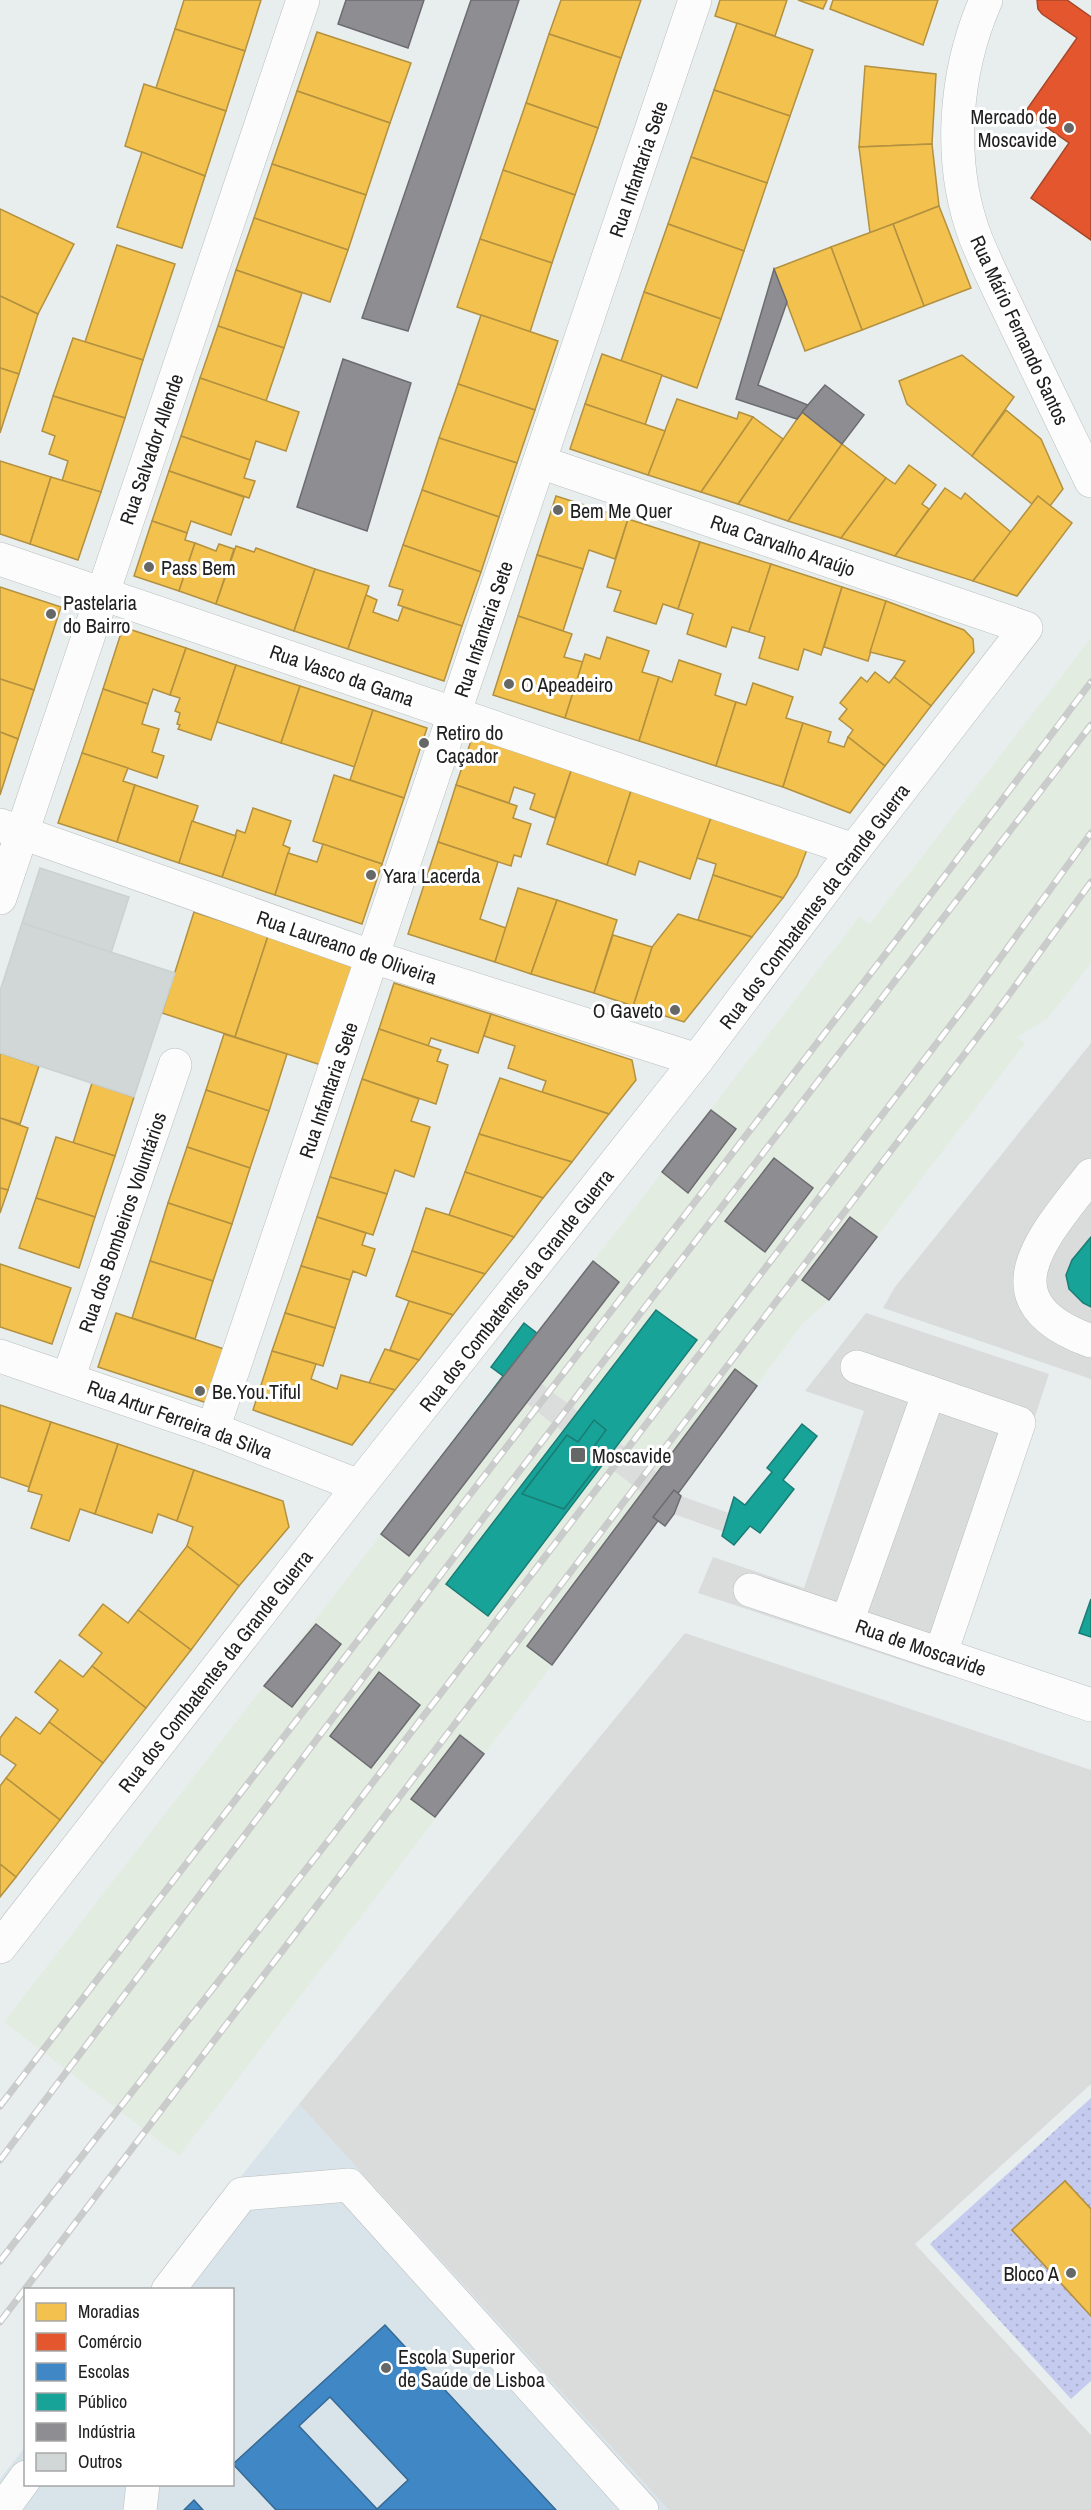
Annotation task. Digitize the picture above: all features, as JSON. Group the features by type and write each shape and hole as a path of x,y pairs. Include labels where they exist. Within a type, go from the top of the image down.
{"street":[{"name":"Rua Salvador Allende","path":"0,898 11,829 102,594 303,0"},
{"name":"Rua Infantaria Sete","path":"213,1429 695,0"},
{"name":"Rua Mário Fernando Santos","path":"986,0 965,60 958,105 958,150 964,194 976,237 994,278 1091,481"},
{"name":"Rua Carvalho Araújo","path":"540,462 1026,628"},
{"name":"Rua Vasco da Gama","path":"0,559 854,850"},
{"name":"Rua dos Combatentes da Grande Guerra","path":"0,1947 359,1486 697,1060 854,850 1026,628"},
{"name":"Rua Laureano de Oliveira","path":"11,829 373,957 697,1060"},
{"name":"Rua dos Bombeiros Voluntários","path":"68,1380 175,1065"},
{"path":"1086,1338 1052,1323 1036,1305 1030,1287 1032,1266 1038,1246 1091,1175"},
{"name":"Rua Artur Ferreira da Silva","path":"0,1356 213,1429 359,1486"},
{"path":"857,1367 1019,1423 940,1653"},
{"path":"847,1622 929,1392"},
{"name":"Rua de Moscavide","path":"750,1590 1091,1705"},
{"path":"169,2288 242,2194 349,2186 642,2510"},
{"path":"2,2510 24,2480"},
{"path":"140,2510 143,2486"}],"shaded area":[{"path":"1091,638 1091,963 1047,1019 1017,1037 1025,1043 829,1300 802,1324 552,1665 179,2156 4,2022 503,1377 491,1367 524,1323 538,1333 859,917 870,924"},
{"path":"1091,1043 1091,1379 883,1308 895,1287"},
{"path":"866,1313 1049,1374 949,1676 698,1593 713,1557 804,1588 864,1411 805,1391"},
{"path":"685,1633 1091,1770 1091,2084 915,2244 1091,2435 1091,2510 669,2510 299,2104"},
{"path":"1091,2098 1091,2209 1012,2230 1091,2316 1091,2381 1071,2399 930,2244"},
{"name":"Escola Superior de Saúde de Lisboa","path":"299,2104 669,2510 0,2510 0,2479 24,2448 24,2486 234,2486 234,2288 152,2288"}],"pier":[{"path":"525,1371 593,1423 567,1435 510,1390"},
{"path":"605,1432 676,1487 661,1507 601,1461"},
{"path":"681,1496 729,1513 724,1532 674,1514"}],"building: Moradias":[{"path":"184,0 261,0 245,51 175,29"},
{"path":"561,0 641,0 621,58 549,34"},
{"path":"720,0 787,0 775,36 715,16"},
{"path":"798,0 827,0 823,9"},
{"path":"833,0 938,0 923,45 830,9"},
{"path":"737,23 813,50 790,116 714,90"},
{"path":"175,29 245,51 226,111 156,88"},
{"path":"317,32 411,63 390,123 297,91"},
{"path":"549,34 621,58 598,128 526,103"},
{"path":"865,66 936,74 932,144 859,147"},
{"path":"144,84 226,111 205,176 125,146"},
{"path":"714,90 790,116 767,183 691,157"},
{"path":"297,91 390,123 366,195 272,164"},
{"path":"526,103 598,128 575,195 503,170"},
{"path":"932,144 939,206 870,233 859,147"},
{"path":"142,152 205,176 182,248 117,227"},
{"path":"691,157 767,183 744,251 668,224"},
{"path":"272,164 366,195 348,250 254,218"},
{"path":"503,170 575,195 552,263 480,239"},
{"path":"939,206 971,288 924,306 893,224"},
{"path":"0,209 74,244 38,314 0,296"},
{"path":"254,218 348,250 330,302 236,270"},
{"path":"668,224 744,251 721,319 644,292"},
{"path":"893,224 924,306 862,330 831,247"},
{"path":"480,239 552,263 530,332 457,307"},
{"path":"117,245 175,264 143,360 85,342"},
{"path":"831,247 862,330 805,351 774,269"},
{"path":"236,270 302,293 284,348 218,326"},
{"path":"644,292 721,319 697,388 621,361"},
{"path":"0,296 38,314 19,374 0,368"},
{"path":"481,315 558,341 535,410 458,384"},
{"path":"218,326 284,348 266,401 200,378"},
{"path":"73,338 143,360 125,418 53,396"},
{"path":"602,354 662,375 645,425 585,404"},
{"path":"962,355 1014,397 972,456 907,404 899,381"},
{"path":"0,368 19,374 0,433"},
{"path":"200,378 299,412 286,451 256,441 250,460 181,436"},
{"path":"458,384 535,410 517,463 439,438"},
{"path":"53,396 125,418 101,492 62,481 68,461 49,454 55,436 42,431"},
{"path":"677,399 737,419 739,412 753,417 701,492 648,475"},
{"path":"585,404 665,431 648,475 570,449"},
{"path":"1006,410 1041,439 1063,489 1050,506 1038,496 1032,504 972,456"},
{"path":"802,412 842,444 788,521 738,504"},
{"path":"753,417 783,439 738,504 701,492"},
{"path":"181,436 250,460 244,478 255,481 249,498 169,471"},
{"path":"439,438 517,463 499,517 422,490"},
{"path":"842,444 886,478 841,538 788,521"},
{"path":"0,461 51,477 30,544 0,534"},
{"path":"909,465 936,485 922,504 929,509 895,556 841,538 886,478 895,484"},
{"path":"169,471 244,497 231,535 191,521 187,533 152,521"},
{"path":"51,477 101,492 78,560 30,544"},
{"path":"945,488 961,499 965,493 1012,533 973,581 895,556"},
{"path":"422,490 499,517 481,572 403,545"},
{"path":"556,496 628,519 615,559 589,550 583,569 537,555"},
{"path":"1038,496 1072,523 1017,596 973,581"},
{"path":"628,519 700,542 678,609 663,604 656,624 614,611 621,591 607,587"},
{"path":"152,521 187,533 185,540 195,543 179,591 134,576"},
{"path":"700,542 771,564 749,632 732,627 726,647 687,634 693,614 678,609"},
{"path":"195,543 216,551 219,544 234,549 216,604 179,591"},
{"path":"403,545 481,572 462,626 398,605 403,590 389,586"},
{"path":"236,546 254,552 256,548 315,569 294,631 216,604"},
{"path":"537,555 583,569 563,631 518,616"},
{"path":"771,564 842,587 821,655 804,649 798,670 759,658 765,637 749,632"},
{"path":"315,569 369,586 348,649 294,631"},
{"path":"0,587 61,607 34,690 0,679"},
{"path":"842,587 886,601 868,661 824,647"},
{"path":"366,595 377,600 373,612 398,621 403,607 462,626 444,681 348,649"},
{"path":"886,601 964,630 973,639 974,652 931,706 894,677 905,661 870,652"},
{"path":"518,616 572,634 564,657 583,662 565,718 493,695"},
{"path":"123,627 186,648 170,695 153,689 148,704 103,689"},
{"path":"607,637 649,651 642,672 659,677 639,741 565,718 585,654 600,659"},
{"path":"186,648 236,665 211,740 178,729 180,713 175,711 180,698 170,695"},
{"path":"679,660 721,674 715,695 736,702 716,766 639,741 659,677 672,682"},
{"path":"236,665 300,686 281,743 217,722"},
{"path":"875,672 889,683 894,677 931,706 885,766 848,737 853,730 839,719 847,709 840,703 861,677 867,682"},
{"path":"0,679 34,690 18,739 0,732"},
{"path":"753,683 793,697 786,718 803,723 783,787 716,766 736,702 746,705"},
{"path":"300,686 373,710 355,767 281,743"},
{"path":"103,689 148,704 142,724 159,729 152,752 164,756 157,778 82,753"},
{"path":"373,710 427,728 404,798 350,780"},
{"path":"803,723 831,732 828,742 844,747 848,737 885,766 850,813 783,787"},
{"path":"0,732 18,739 0,795"},
{"path":"473,735 572,768 555,818 530,809 535,794 514,787 509,803 456,785"},
{"path":"82,753 128,768 123,781 135,785 117,842 58,823"},
{"path":"572,768 632,788 607,865 547,844"},
{"path":"334,775 404,798 382,864 313,841"},
{"path":"135,785 198,806 179,863 117,842"},
{"path":"456,785 517,806 513,818 531,824 521,857 514,855 511,866 438,842"},
{"path":"632,788 712,815 690,879 639,861 635,875 607,865"},
{"path":"253,808 291,821 283,845 290,848 275,895 222,877 237,830 245,833"},
{"path":"712,815 808,847 797,876 783,898 713,875 716,864 697,858"},
{"path":"192,821 236,836 222,877 179,863"},
{"path":"438,842 498,862 480,919 506,928 495,962 408,934"},
{"path":"323,844 382,864 362,924 275,895 288,853 317,862"},
{"path":"713,875 783,898 752,937 698,920"},
{"path":"518,888 557,900 531,974 495,962"},
{"path":"557,900 617,920 594,993 531,974"},
{"path":"194,912 268,936 235,1037 162,1013"},
{"path":"678,914 752,937 684,1022 633,1006 652,947"},
{"path":"613,935 652,947 633,1006 594,993"},
{"path":"268,936 354,965 321,1065 235,1037"},
{"path":"394,983 491,1014 478,1053 431,1038 428,1046 379,1029"},
{"path":"491,1014 632,1060 636,1080 609,1114 542,1092 546,1081 508,1068 515,1046 484,1036"},
{"path":"379,1029 441,1050 437,1061 448,1065 436,1104 362,1079"},
{"path":"224,1034 287,1054 269,1111 206,1090"},
{"path":"0,1053 39,1066 20,1124 0,1118"},
{"path":"500,1078 609,1114 572,1162 479,1134"},
{"path":"362,1079 419,1099 411,1121 430,1127 414,1177 395,1170 387,1194 330,1177"},
{"path":"92,1083 134,1097 115,1156 73,1143"},
{"path":"206,1090 269,1111 250,1168 187,1147"},
{"path":"0,1118 28,1128 8,1190 0,1188"},
{"path":"479,1134 572,1162 543,1198 465,1172"},
{"path":"56,1137 115,1156 95,1217 36,1198"},
{"path":"187,1147 250,1168 232,1224 168,1203"},
{"path":"465,1172 543,1198 514,1237 449,1215"},
{"path":"330,1177 387,1194 373,1235 317,1217"},
{"path":"0,1188 8,1190 0,1213"},
{"path":"36,1198 95,1217 79,1268 19,1248"},
{"path":"168,1203 232,1224 213,1281 150,1261"},
{"path":"426,1208 514,1237 485,1274 412,1251"},
{"path":"317,1217 366,1233 362,1245 375,1249 366,1276 353,1271 350,1280 301,1266"},
{"path":"412,1251 485,1274 453,1315 396,1296"},
{"path":"150,1261 213,1281 195,1339 132,1318"},
{"path":"0,1264 71,1288 52,1344 0,1327"},
{"path":"301,1266 350,1280 335,1328 285,1313"},
{"path":"409,1301 453,1315 419,1360 390,1350"},
{"path":"116,1313 224,1349 207,1403 98,1367"},
{"path":"285,1313 335,1328 323,1366 272,1351"},
{"path":"385,1349 419,1360 395,1390 369,1383"},
{"path":"272,1351 316,1364 311,1379 337,1389 341,1375 395,1390 352,1445 253,1410"},
{"path":"0,1405 51,1422 29,1487 0,1477"},
{"path":"51,1422 118,1444 95,1514 80,1509 69,1541 31,1528 42,1495 28,1491"},
{"path":"118,1444 194,1470 177,1521 158,1514 152,1533 95,1514"},
{"path":"194,1470 283,1501 289,1527 239,1586 187,1546 193,1527 177,1521"},
{"path":"187,1546 239,1586 191,1650 138,1610"},
{"path":"103,1604 128,1623 138,1610 191,1650 146,1708 92,1666 102,1653 79,1635"},
{"path":"60,1660 83,1677 92,1666 146,1708 103,1763 49,1722 58,1710 35,1692"},
{"path":"16,1717 40,1734 49,1722 103,1763 60,1820 6,1778 16,1765 0,1754 0,1738"},
{"path":"6,1778 60,1820 16,1877 0,1864 0,1786"},
{"path":"0,1864 16,1877 0,1897"},
{"name":"Bloco A","path":"1065,2181 1091,2209 1091,2316 1012,2230"},
{"name":"Bloco A","path":"1065,2181 1091,2209 1091,2316 1012,2230"}],"building: Comércio":[{"name":"Mercado de Moscavide","path":"1037,0 1067,0 1091,17 1091,240 1031,198 1069,143 1025,112 1077,38 1042,14 1038,9"}],"building: Escolas":[{"path":"385,2325 556,2510 276,2510 234,2463","holes":["330,2397 408,2480 377,2509 299,2426"]},
{"path":"194,2500 203,2510 184,2510"}],"building: Público":[{"path":"1091,1237 1091,1307 1083,1303 1069,1289 1066,1275 1072,1260"},
{"path":"656,1310 697,1340 488,1616 446,1584"},
{"path":"524,1323 547,1341 451,1468 437,1463 503,1376 491,1367"},
{"path":"594,1420 606,1430 590,1452 601,1461 564,1509 522,1494 567,1435 578,1442"},
{"path":"802,1424 817,1436 783,1480 794,1489 760,1533 750,1526 734,1545 722,1536 734,1497 745,1505 772,1472 767,1468"},
{"path":"1091,1599 1091,1637 1079,1633"}],"building: Indústria":[{"path":"346,0 424,0 408,48 338,24"},
{"path":"471,0 519,0 408,331 362,318"},
{"path":"774,269 787,302 758,385 808,405 797,419 736,399"},
{"path":"343,359 411,383 367,531 297,507"},
{"path":"825,385 864,415 842,444 802,412"},
{"path":"711,1110 736,1129 688,1193 662,1172"},
{"path":"774,1158 813,1188 765,1252 725,1221"},
{"path":"850,1217 877,1237 829,1300 802,1280"},
{"path":"593,1261 619,1282 409,1556 381,1534"},
{"path":"735,1369 757,1386 552,1665 527,1646"},
{"path":"674,1490 681,1496 674,1514 665,1526 653,1517"},
{"path":"316,1624 341,1644 292,1707 264,1686"},
{"path":"379,1672 420,1705 371,1768 330,1736"},
{"path":"460,1735 484,1754 435,1817 411,1799"}],"building: Outros":[{"path":"40,868 129,897 111,953 22,923"},
{"path":"22,923 175,973 134,1097 0,1053 0,991"}],"railway":[{"path":"0,2106 894,943 1091,682"},
{"path":"0,2160 485,1516 1091,725"},
{"path":"0,2261 332,1836 969,1001 1091,833"},
{"path":"26,2288 992,1018 1091,882"},
{"path":"0,2322 24,2290"}],"place":[{"name":"Mercado de Moscavide","path":"1069,128"},
{"name":"Bem Me Quer","path":"558,510"},
{"name":"Pass Bem","path":"149,567"},
{"name":"Pastelaria do Bairro","path":"51,614"},
{"name":"O Apeadeiro","path":"509,684"},
{"name":"Retiro do Caçador","path":"424,743"},
{"name":"Yara Lacerda","path":"371,875"},
{"name":"O Gaveto","path":"675,1010"},
{"name":"Be.You.Tiful","path":"200,1391"},
{"name":"Moscavide","path":"578,1455"},
{"name":"Bloco A","path":"1071,2273"},
{"name":"Escola Superior de Saúde de Lisboa","path":"386,2368"}]}
